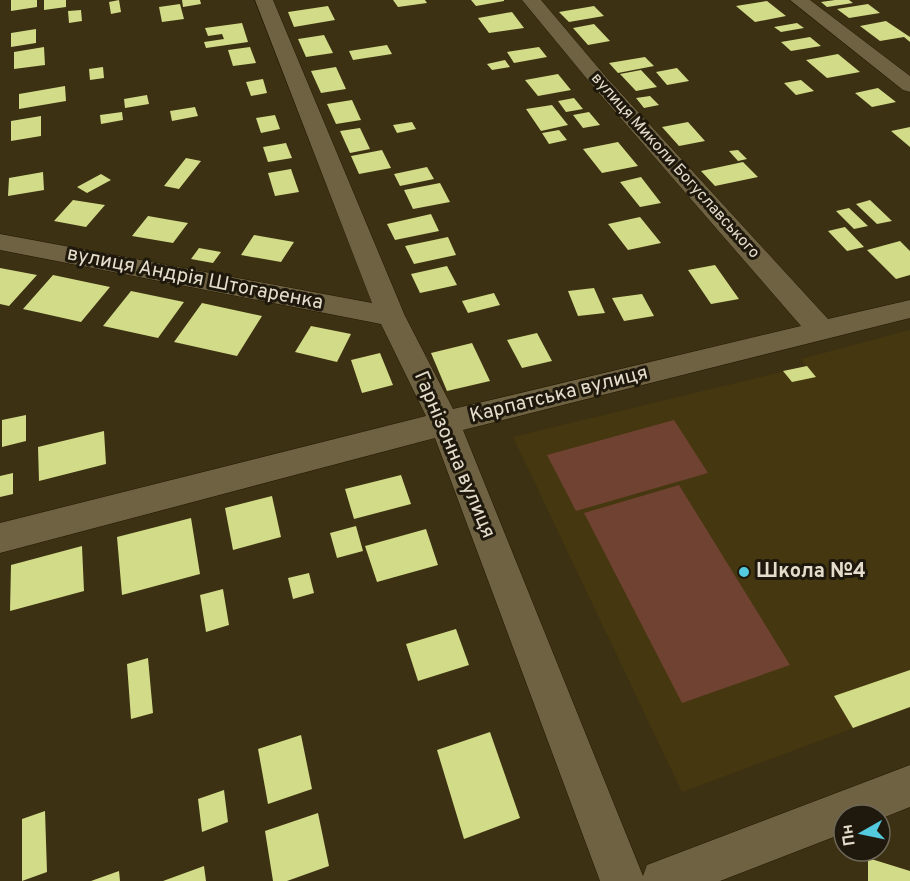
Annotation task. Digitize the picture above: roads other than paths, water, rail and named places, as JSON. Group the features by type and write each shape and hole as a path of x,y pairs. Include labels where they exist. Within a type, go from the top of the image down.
{"street":[{"name":"Гарнізонна вулиця","path":"264,0 391,316 445,423 622,881"},
{"name":"вулиця Миколи Богуславського","path":"531,0 599,81 822,331"},
{"path":"799,0 910,86"},
{"name":"вулиця Андрія Штогаренка","path":"0,242 391,316"},
{"name":"Карпатська вулиця","path":"0,538 445,423 910,309"},
{"path":"663,881 910,786"}],"place":[{"name":"Школа №4","path":"744,572"}]}
